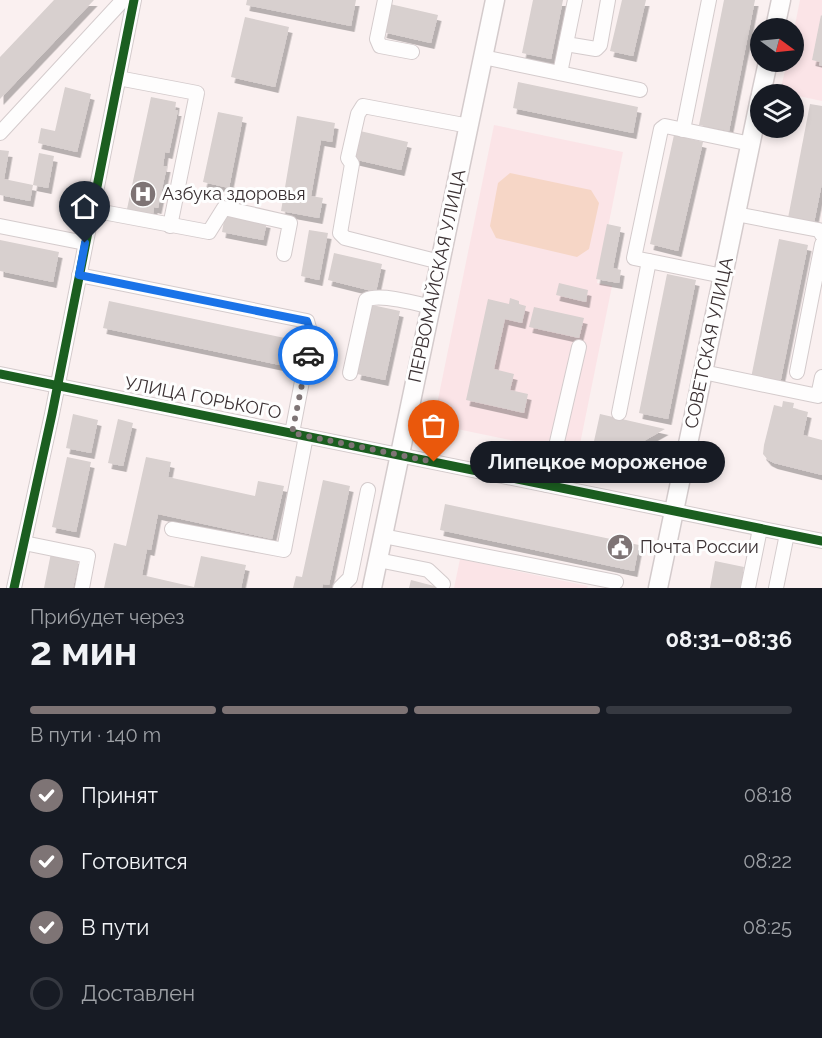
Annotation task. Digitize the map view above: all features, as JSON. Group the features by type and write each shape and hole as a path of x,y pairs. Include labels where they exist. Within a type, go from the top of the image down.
{"main road":[{"name":"ПЕРВОМАЙСКАЯ УЛИЦА","path":"372,588 495,0"},
{"path":"777,18 781,0"},
{"name":"СОВЕТСКАЯ УЛИЦА","path":"658,588 752,138"}],"street":[{"path":"0,132 123,0"},
{"path":"14,588 134,0"},
{"path":"385,0 377,39 380,46 412,52"},
{"path":"560,73 575,0"},
{"path":"566,44 596,49 600,45 608,0"},
{"path":"683,130 709,0"},
{"path":"483,57 640,90"},
{"path":"118,78 197,93 170,226"},
{"path":"440,262 345,238 340,232 352,164 348,158 358,114 363,106 469,126"},
{"path":"723,276 634,258 661,129 665,126 751,144"},
{"path":"92,210 209,232 224,208 290,223 284,254"},
{"path":"736,214 819,230 822,235"},
{"path":"0,226 85,243"},
{"path":"797,372 822,244"},
{"path":"618,413 649,261"},
{"path":"79,275 307,321 312,335 284,550 172,529"},
{"path":"350,373 366,300 372,297 431,307"},
{"path":"547,485 579,347"},
{"path":"703,372 818,396 822,377"},
{"name":"УЛИЦА ГОРЬКОГО","path":"0,374 822,541"},
{"path":"340,588 350,578 368,490"},
{"path":"748,588 760,529"},
{"path":"776,588 787,534"},
{"path":"383,536 616,582"},
{"path":"24,543 88,556 82,588"},
{"path":"378,560 428,570 443,584"}],"shaded area":[{"path":"800,0 822,0 822,101 804,97 804,84 782,84 785,72 804,72 804,18 796,18"},
{"path":"494,125 623,152 597,283 612,286 578,454 433,424"},
{"path":"510,173 591,190 599,203 589,249 577,257 496,238 490,226 498,183"},
{"path":"460,559 588,586 587,588 454,588"}],"building":[{"path":"54,0 94,0 0,99 0,57"},
{"path":"247,0 356,0 351,26 246,5"},
{"path":"533,0 563,0 551,59 522,53"},
{"path":"622,0 646,0 633,56 610,51"},
{"path":"724,0 755,0 729,131 699,125"},
{"path":"390,4 438,15 431,43 383,32"},
{"path":"821,15 822,66 819,65 820,62 812,60"},
{"path":"245,17 289,27 275,87 231,77"},
{"path":"518,82 638,107 633,133 513,108"},
{"path":"65,87 91,94 77,152 38,143 41,128 55,131"},
{"path":"151,97 176,102 175,110 178,110 169,153 165,152 163,166 167,166 158,208 154,207 153,214 127,209"},
{"path":"810,104 822,106 822,183 814,223 788,218"},
{"path":"218,112 243,117 229,188 203,182"},
{"path":"297,116 335,123 332,142 321,140 311,196 323,198 319,218 281,211"},
{"path":"360,131 408,142 401,170 353,159"},
{"path":"674,135 703,142 678,251 650,244"},
{"path":"0,150 9,151 4,179 33,185 30,201 0,195"},
{"path":"39,153 54,156 48,188 33,185"},
{"path":"225,215 267,222 263,240 222,232"},
{"path":"607,224 621,227 613,268 621,270 619,283 596,279"},
{"path":"309,230 328,233 319,280 301,276"},
{"path":"779,239 808,245 780,384 751,378"},
{"path":"0,240 59,252 53,282 0,271"},
{"path":"334,253 382,264 376,292 328,280"},
{"path":"667,274 696,280 668,419 639,413"},
{"path":"559,283 588,290 586,302 556,295"},
{"path":"510,298 526,306 522,323 505,319 494,369 514,374 510,390 528,394 524,413 466,400 488,299 509,304"},
{"path":"109,301 299,341 294,368 103,328"},
{"path":"372,305 400,311 385,380 357,374"},
{"path":"534,307 584,318 579,338 529,327"},
{"path":"783,401 794,403 793,408 808,412 803,435 822,440 822,475 774,463 763,454 774,405 782,407"},
{"path":"73,414 98,420 91,453 66,448"},
{"path":"600,414 665,429 587,473"},
{"path":"118,419 133,423 123,466 108,463"},
{"path":"67,457 91,462 76,532 52,527"},
{"path":"146,457 171,462 168,477 255,496 258,481 284,486 272,539 158,514 151,550 147,549 142,575 194,587 201,556 246,565 241,588 104,588 114,543 126,546"},
{"path":"323,480 350,486 329,585 323,584 322,588 293,588 296,576 302,577"},
{"path":"445,504 639,545 634,571 440,530"},
{"path":"51,553 79,559 73,588 44,588"},
{"path":"715,561 744,567 740,588 710,588"},
{"path":"411,580 438,587 438,588 409,588"}],"cycle path":[{"path":"14,588 52,414 134,0"},
{"path":"0,374 822,541"}],"way so far":[{"path":"308,355 292,433 434,462"}],"place":[{"name":"Азбука здоровья","path":"143,194"},
{"name":"Липецкое мороженое","path":"434,462"},
{"name":"Почта России","path":"620,547"}],"route":[{"path":"85,243 79,275 307,321 312,335 308,355"}]}
